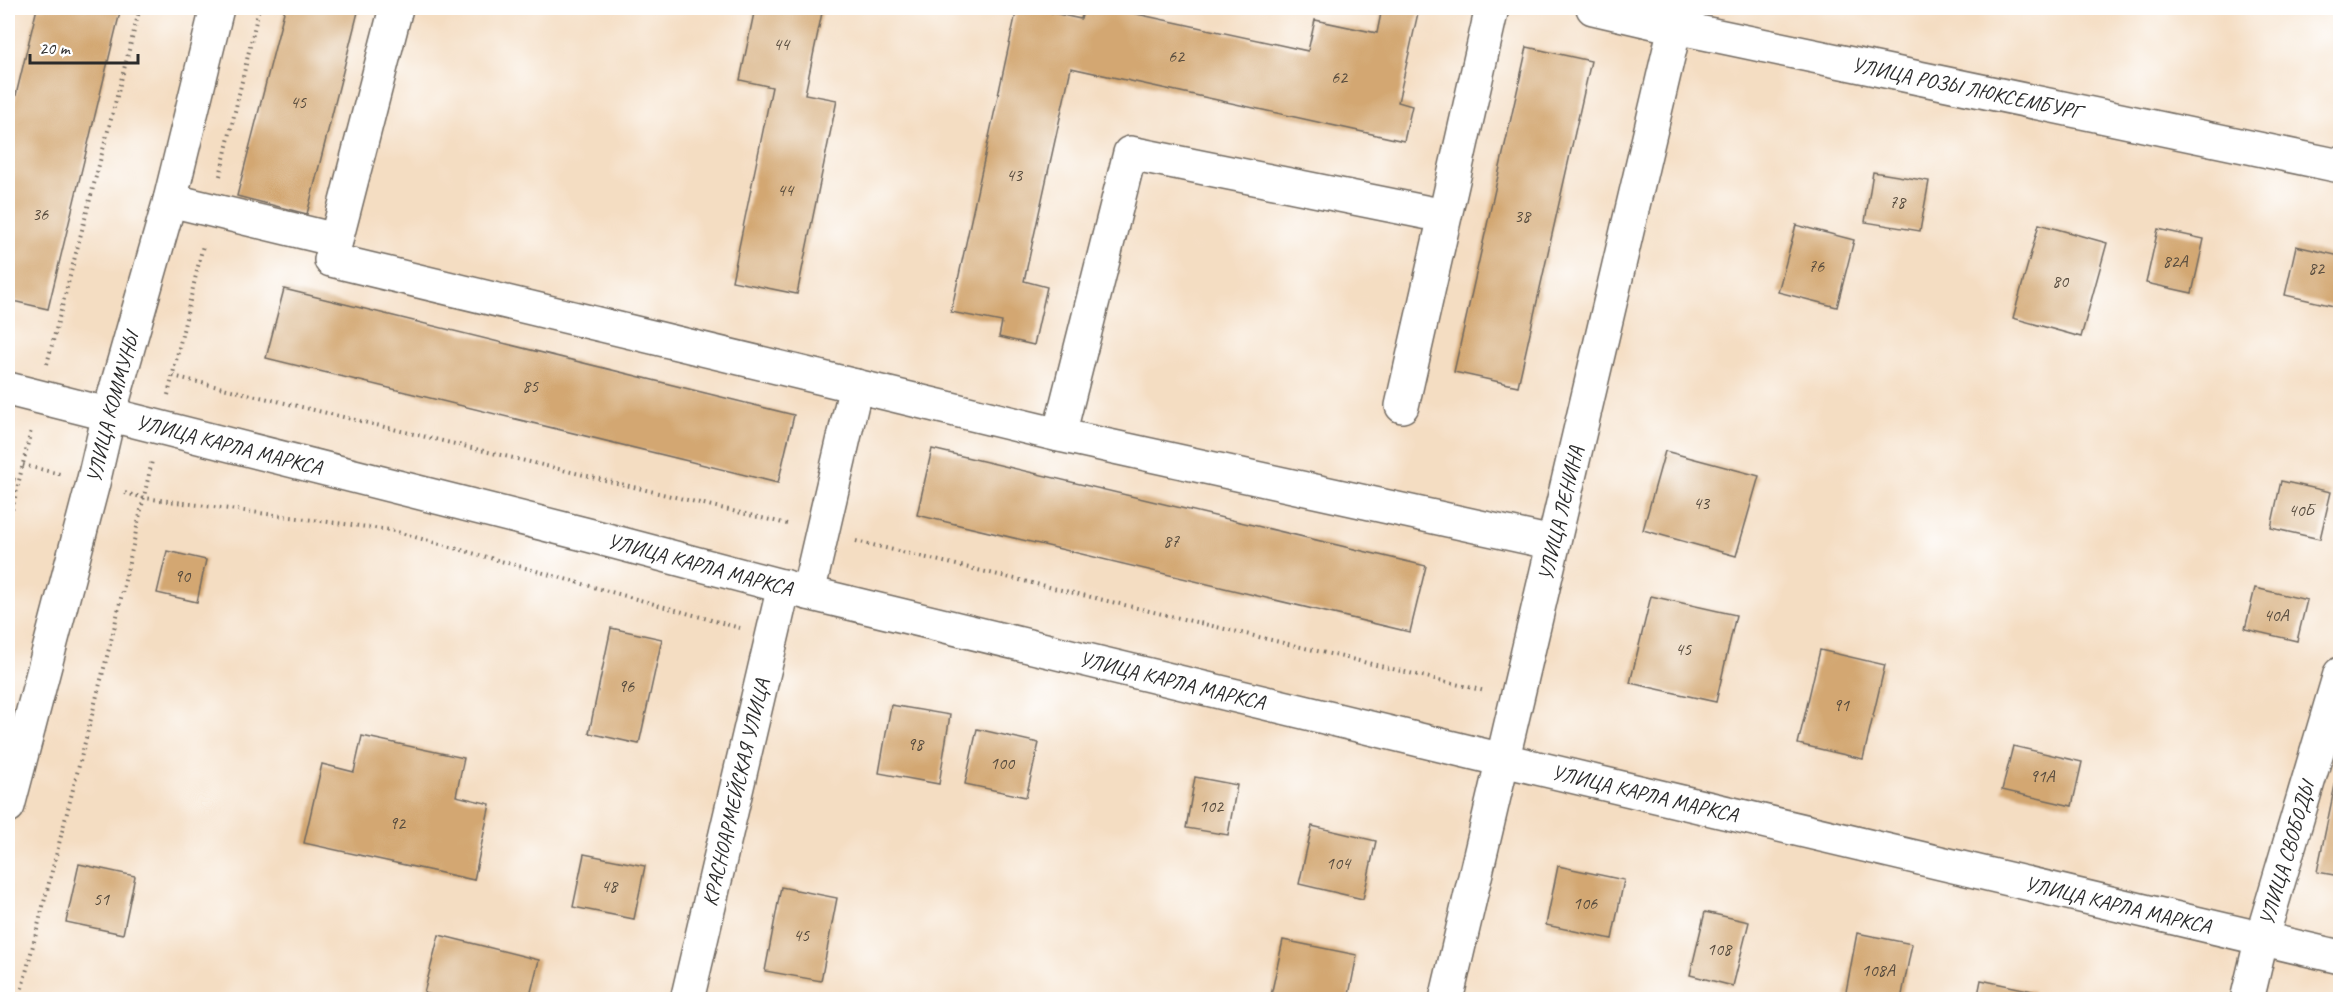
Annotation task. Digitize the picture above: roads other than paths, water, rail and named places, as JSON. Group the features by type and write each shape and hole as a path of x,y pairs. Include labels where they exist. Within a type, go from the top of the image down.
{"street":[{"name":"УЛИЦА КОММУНЫ","path":"8,806 110,414 170,200 218,8"},
{"path":"396,8 331,260 1059,435 1553,543"},
{"path":"1402,406 1492,8"},
{"name":"УЛИЦА РОЗЫ ЛЮКСЕМБУРГ","path":"1593,8 2340,166"},
{"name":"УЛИЦА ЛЕНИНА","path":"1446,999 1675,27"},
{"path":"1059,435 1130,153 1444,216"},
{"path":"170,200 336,240"},
{"name":"КРАСНОАРМЕЙСКАЯ УЛИЦА","path":"687,999 772,637 796,589 856,386"},
{"name":"УЛИЦА КАРЛА МАРКСА","path":"8,389 796,589 1503,760 2340,957"},
{"name":"УЛИЦА СВОБОДЫ","path":"2247,999 2262,937 2340,674"}]}
